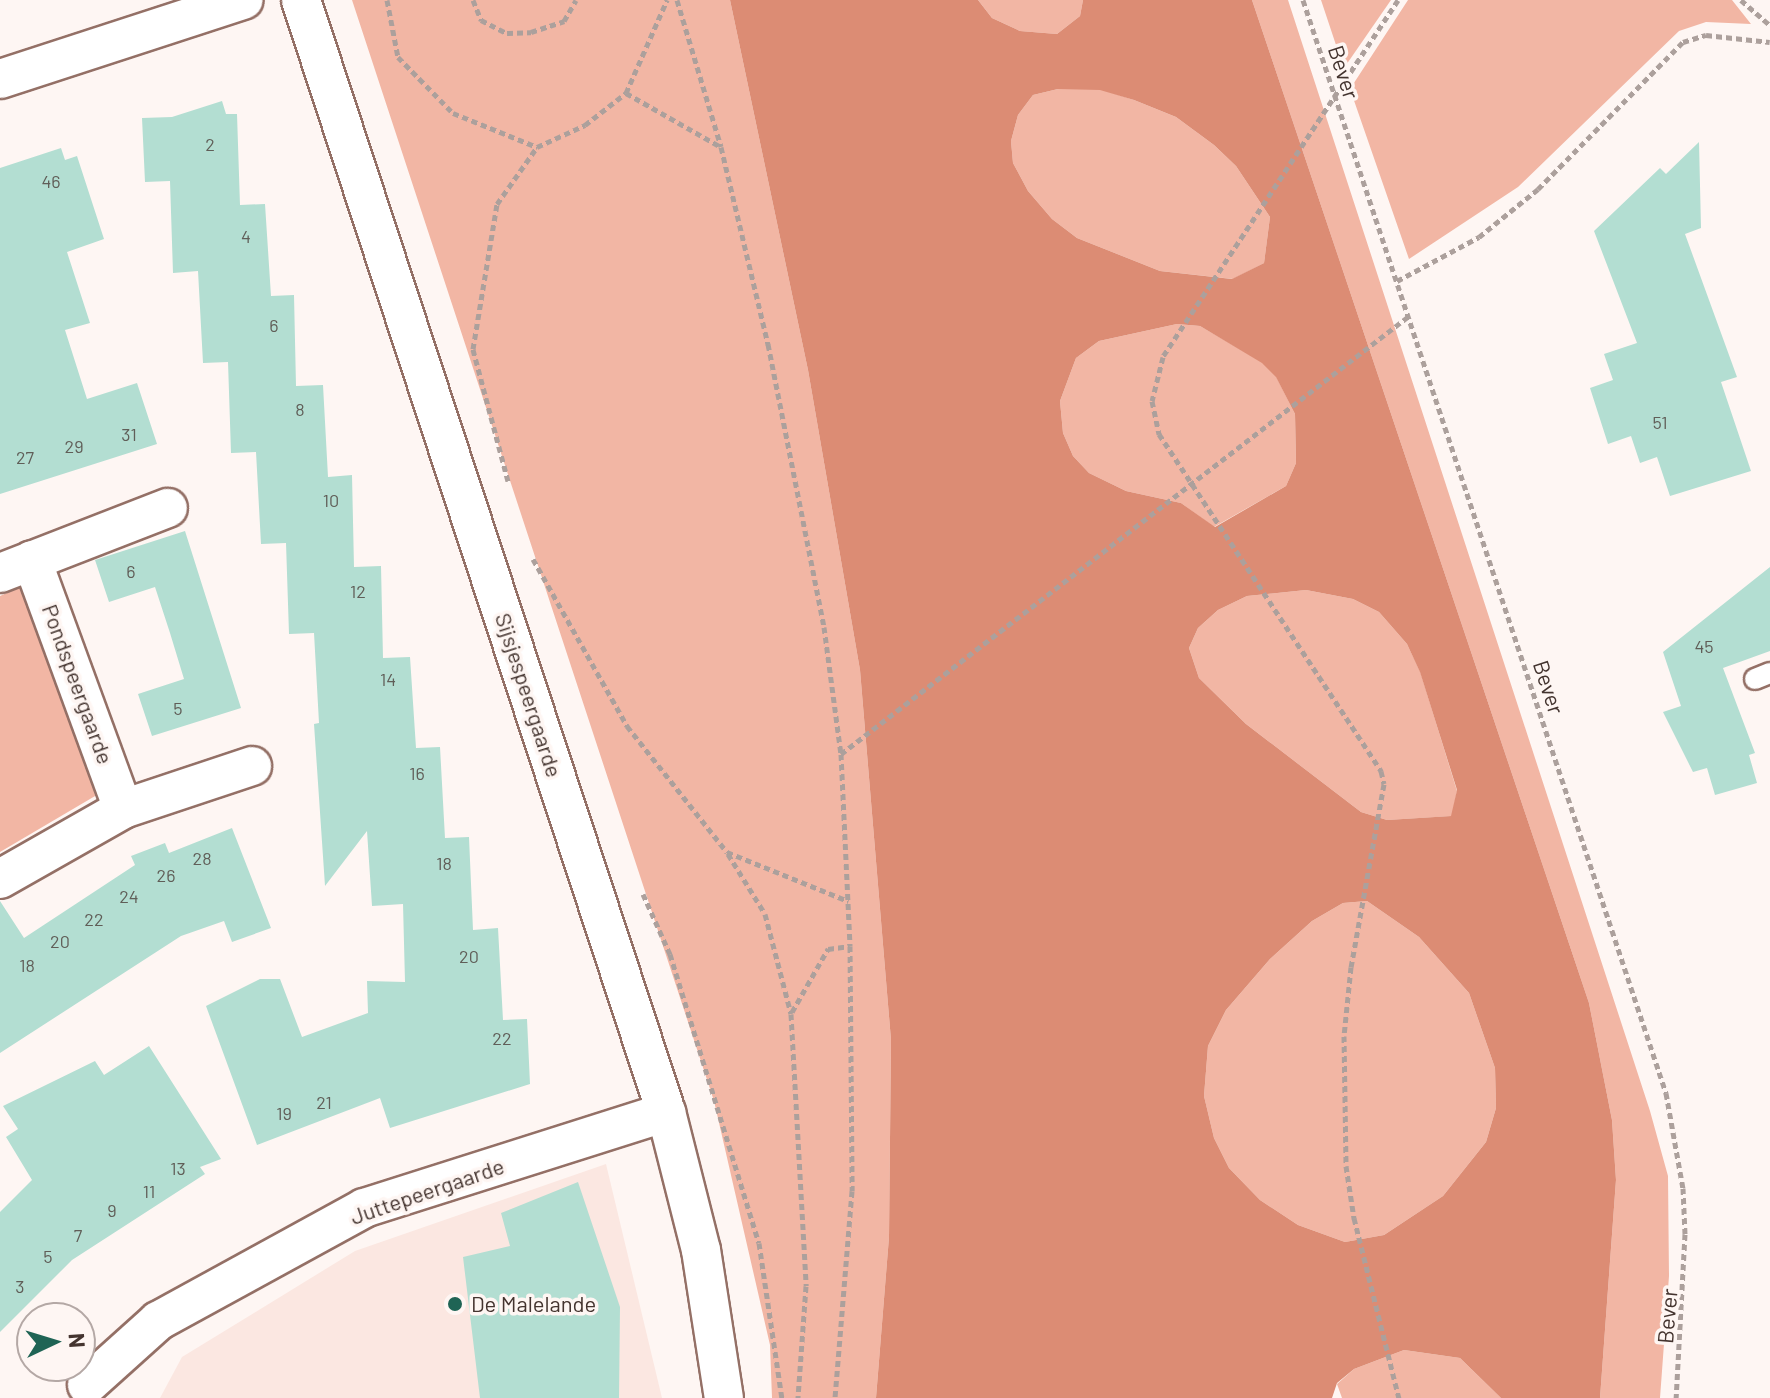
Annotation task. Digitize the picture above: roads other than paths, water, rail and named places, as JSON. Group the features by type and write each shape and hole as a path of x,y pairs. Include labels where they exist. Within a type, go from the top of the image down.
{"street":[{"path":"0,79 243,0"},
{"name":"Sijsjespeergaarde","path":"301,0 666,1112 701,1250 724,1398"},
{"path":"16,566 168,508"},
{"name":"Pondspeergaarde","path":"16,566 123,809"},
{"path":"0,879 123,809 252,766"},
{"name":"Juttepeergaarde","path":"87,1385 158,1321 364,1208 666,1112"}],"place":[{"name":"De Malelande","path":"455,1304"}]}
